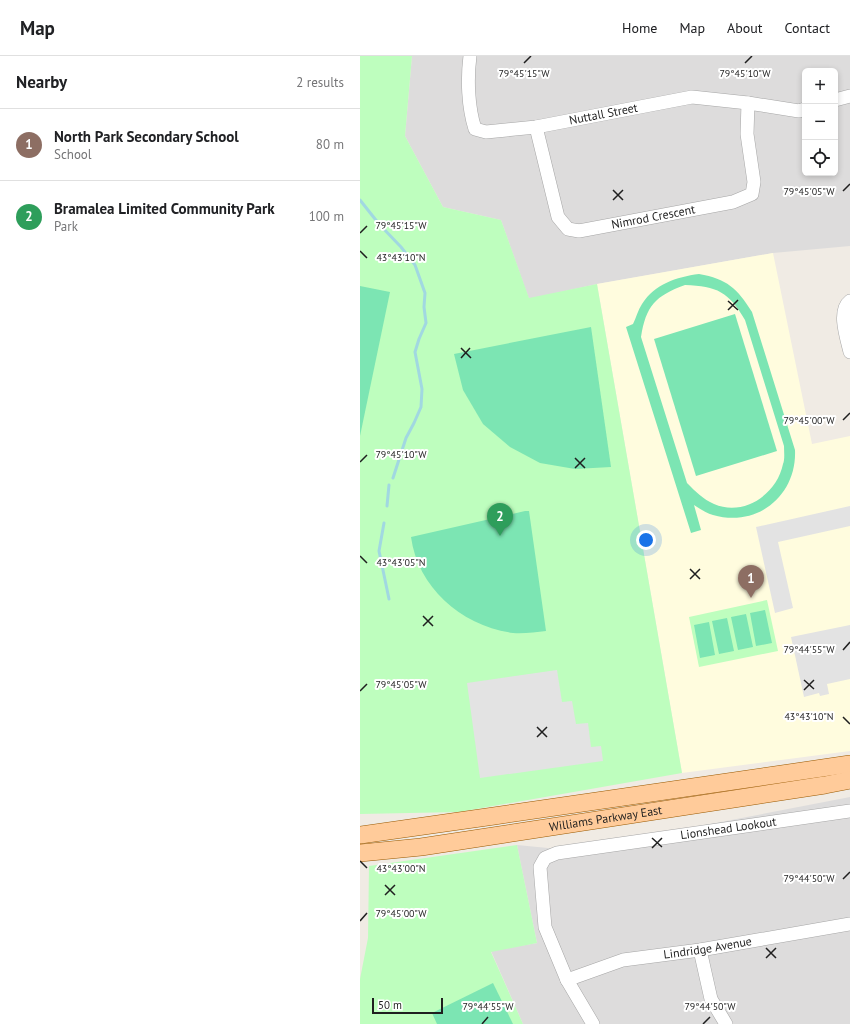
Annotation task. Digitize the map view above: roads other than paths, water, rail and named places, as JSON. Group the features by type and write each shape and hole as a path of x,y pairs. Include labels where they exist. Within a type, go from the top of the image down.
{"main road":[{"name":"Williams Parkway East","path":"360,835 486,818 850,764"},
{"name":"Williams Parkway East","path":"360,853 434,845 850,780"}],"street":[{"name":"Nuttall Street","path":"470,56 468,70 471,116 476,129 486,132 536,127 692,97 748,103 799,111 802,110"},
{"path":"838,99 850,96"},
{"name":"Nimrod Crescent","path":"536,127 558,217 568,229 579,231 732,202 752,194 754,182 747,134 748,103"},
{"path":"850,301 847,303 844,310 843,318 850,352"},
{"name":"Lionshead Lookout","path":"593,1024 568,980 545,927 540,867 545,858 557,853 850,811"},
{"name":"Lindridge Avenue","path":"568,980 623,960 700,950 850,924"},
{"path":"700,950 711,999 726,1024"}],"waterway":[{"path":"360,200 415,265 425,293 424,307 426,323 415,352 422,389 421,407 406,438 393,478"},
{"path":"387,506 389,485"},
{"path":"384,523 379,551 389,599"}],"place":[{"name":"Bramalea Limited Community Park","path":"500,536"},
{"name":"North Park Secondary School","path":"751,598"}]}
